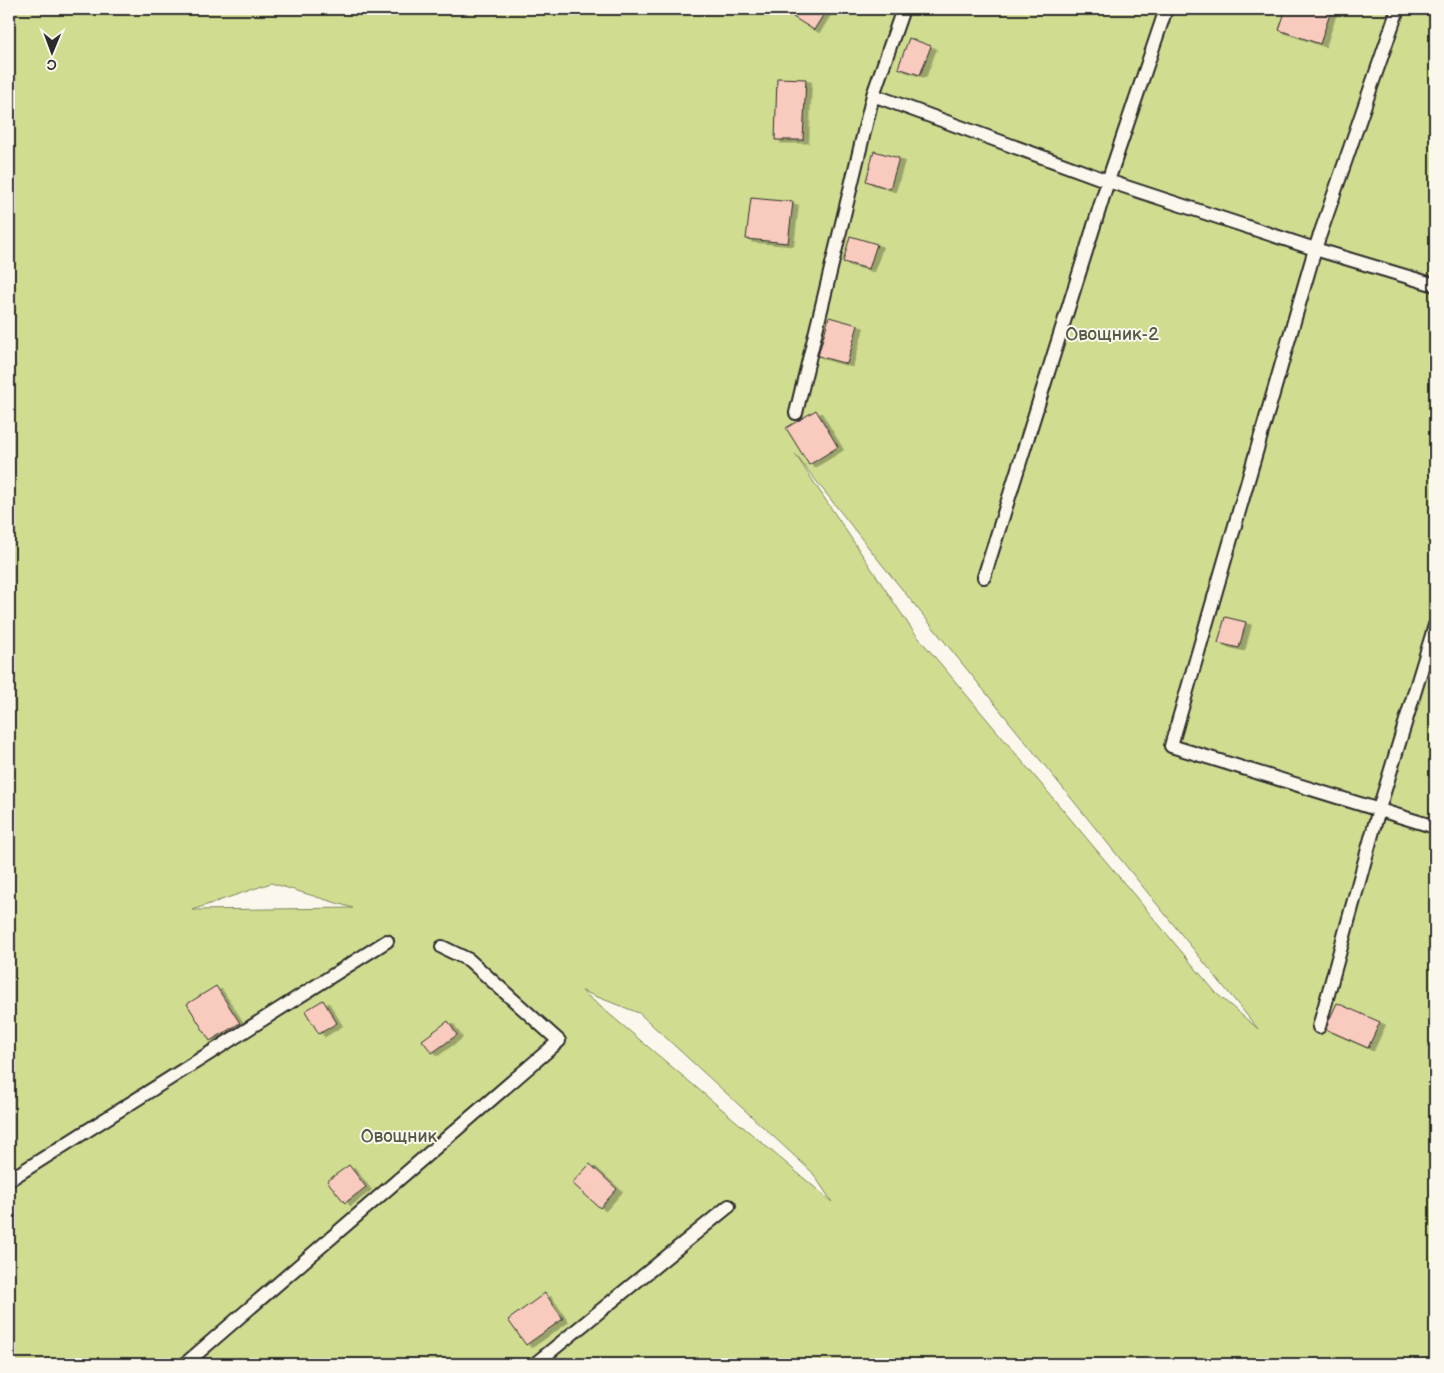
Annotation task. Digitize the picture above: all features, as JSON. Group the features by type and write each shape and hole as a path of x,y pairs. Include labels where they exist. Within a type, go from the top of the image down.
{"lane":[{"path":"796,413 873,95 903,9"},
{"path":"984,578 1108,181 1166,9"},
{"path":"1398,9 1315,249 1171,746 1435,827"},
{"path":"873,95 1108,181 1315,249 1435,285"},
{"path":"1319,1027 1379,809 1435,625"},
{"path":"9,1180 387,942"},
{"path":"185,1364 559,1041 469,960 442,947"},
{"path":"535,1364 730,1206"}],"green space":[{"path":"9,9 1435,9 1435,1364 9,1364","holes":["795,454 880,562 1258,1029 1217,994 913,631","271,883 353,908 192,910","582,991 639,1013 812,1172 832,1202"]}],"building":[{"path":"798,9 827,9 814,30 793,17"},
{"path":"1286,9 1325,9 1331,11 1320,44 1279,30"},
{"path":"909,38 931,46 920,75 898,68"},
{"path":"777,78 806,79 803,140 775,140"},
{"path":"874,151 899,158 890,189 866,181"},
{"path":"751,198 793,202 788,243 746,239"},
{"path":"850,236 877,244 869,269 843,262"},
{"path":"829,317 858,325 847,364 818,356"},
{"path":"816,410 838,447 809,465 786,428"},
{"path":"1225,617 1246,622 1239,648 1218,643"},
{"path":"216,986 240,1023 210,1041 187,1004"},
{"path":"323,1000 337,1023 319,1034 305,1011"},
{"path":"1337,1003 1380,1022 1368,1048 1325,1029"},
{"path":"448,1021 457,1035 432,1053 422,1040"},
{"path":"590,1164 617,1189 600,1208 572,1183"},
{"path":"349,1165 366,1187 345,1203 327,1181"},
{"path":"545,1293 563,1319 526,1345 508,1320"}],"park label":[{"name":"Овощник-2","path":"1112,334"},
{"name":"Овощник","path":"399,1136"}]}
